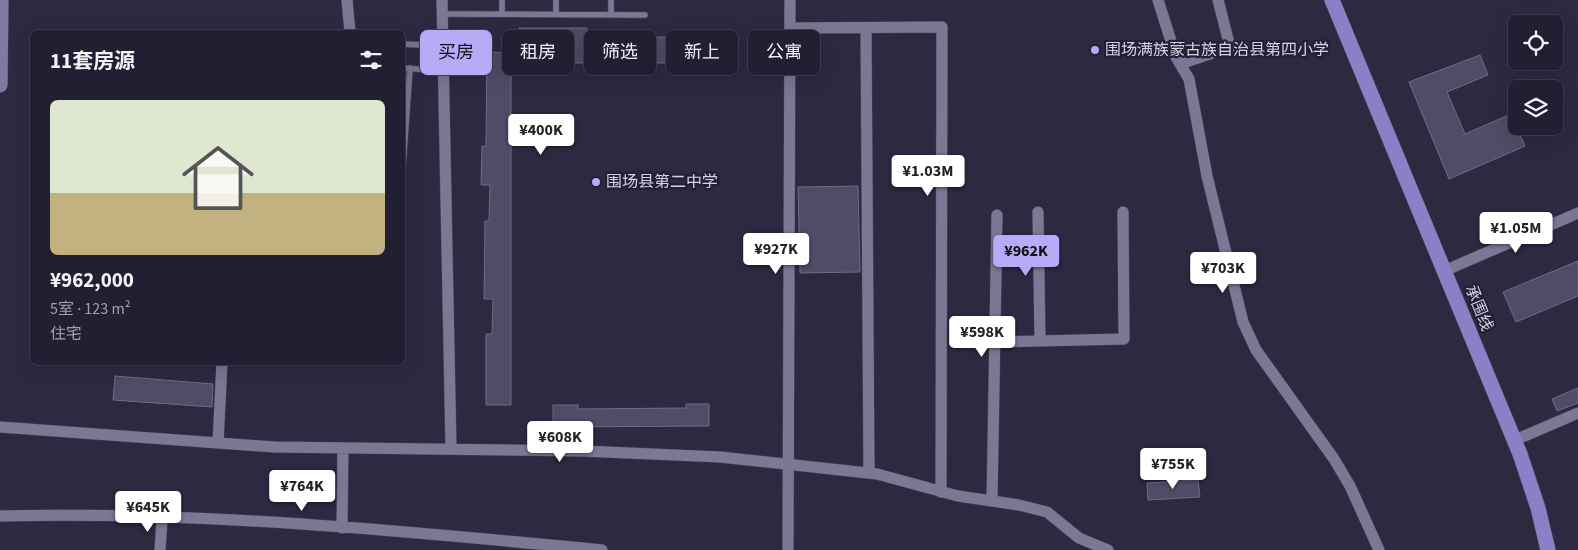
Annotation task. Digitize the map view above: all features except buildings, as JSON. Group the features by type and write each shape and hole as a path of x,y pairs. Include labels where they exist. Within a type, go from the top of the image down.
{"highway":[{"name":"承围线","path":"1332,0 1515,440 1538,508 1548,550"}],"main road":[{"path":"0,85 2,0"}],"street":[{"path":"347,0 350,30"},
{"path":"442,0 444,30"},
{"path":"788,550 790,0"},
{"path":"1158,0 1176,57 1189,79 1207,176 1243,322 1256,350 1338,466 1379,550"},
{"path":"1180,64 1230,47 1218,0"},
{"path":"790,28 942,27 941,492"},
{"path":"866,28 869,473"},
{"path":"444,75 451,449"},
{"path":"1038,212 1040,341"},
{"path":"995,342 1124,340 1123,212"},
{"path":"1444,271 1578,213"},
{"path":"992,501 997,215"},
{"path":"218,443 222,365"},
{"path":"1515,440 1578,413"},
{"path":"0,427 274,447 583,451 710,457 869,473 941,492 1047,512 1079,538 1108,550"},
{"path":"342,528 343,448"},
{"path":"0,516 58,514 342,528 447,535 602,550"},
{"path":"160,550 162,518"}],"lane":[{"path":"502,0 502,14"},
{"path":"556,0 556,14"},
{"path":"611,0 611,15"},
{"path":"443,14 645,15"},
{"path":"405,44 420,45"},
{"path":"405,68 420,69"},
{"path":"405,138 410,68"}],"place":[{"name":"围场满族蒙古族自治县第四小学","path":"1095,50"},
{"name":"围场县第二中学","path":"596,182"}]}
